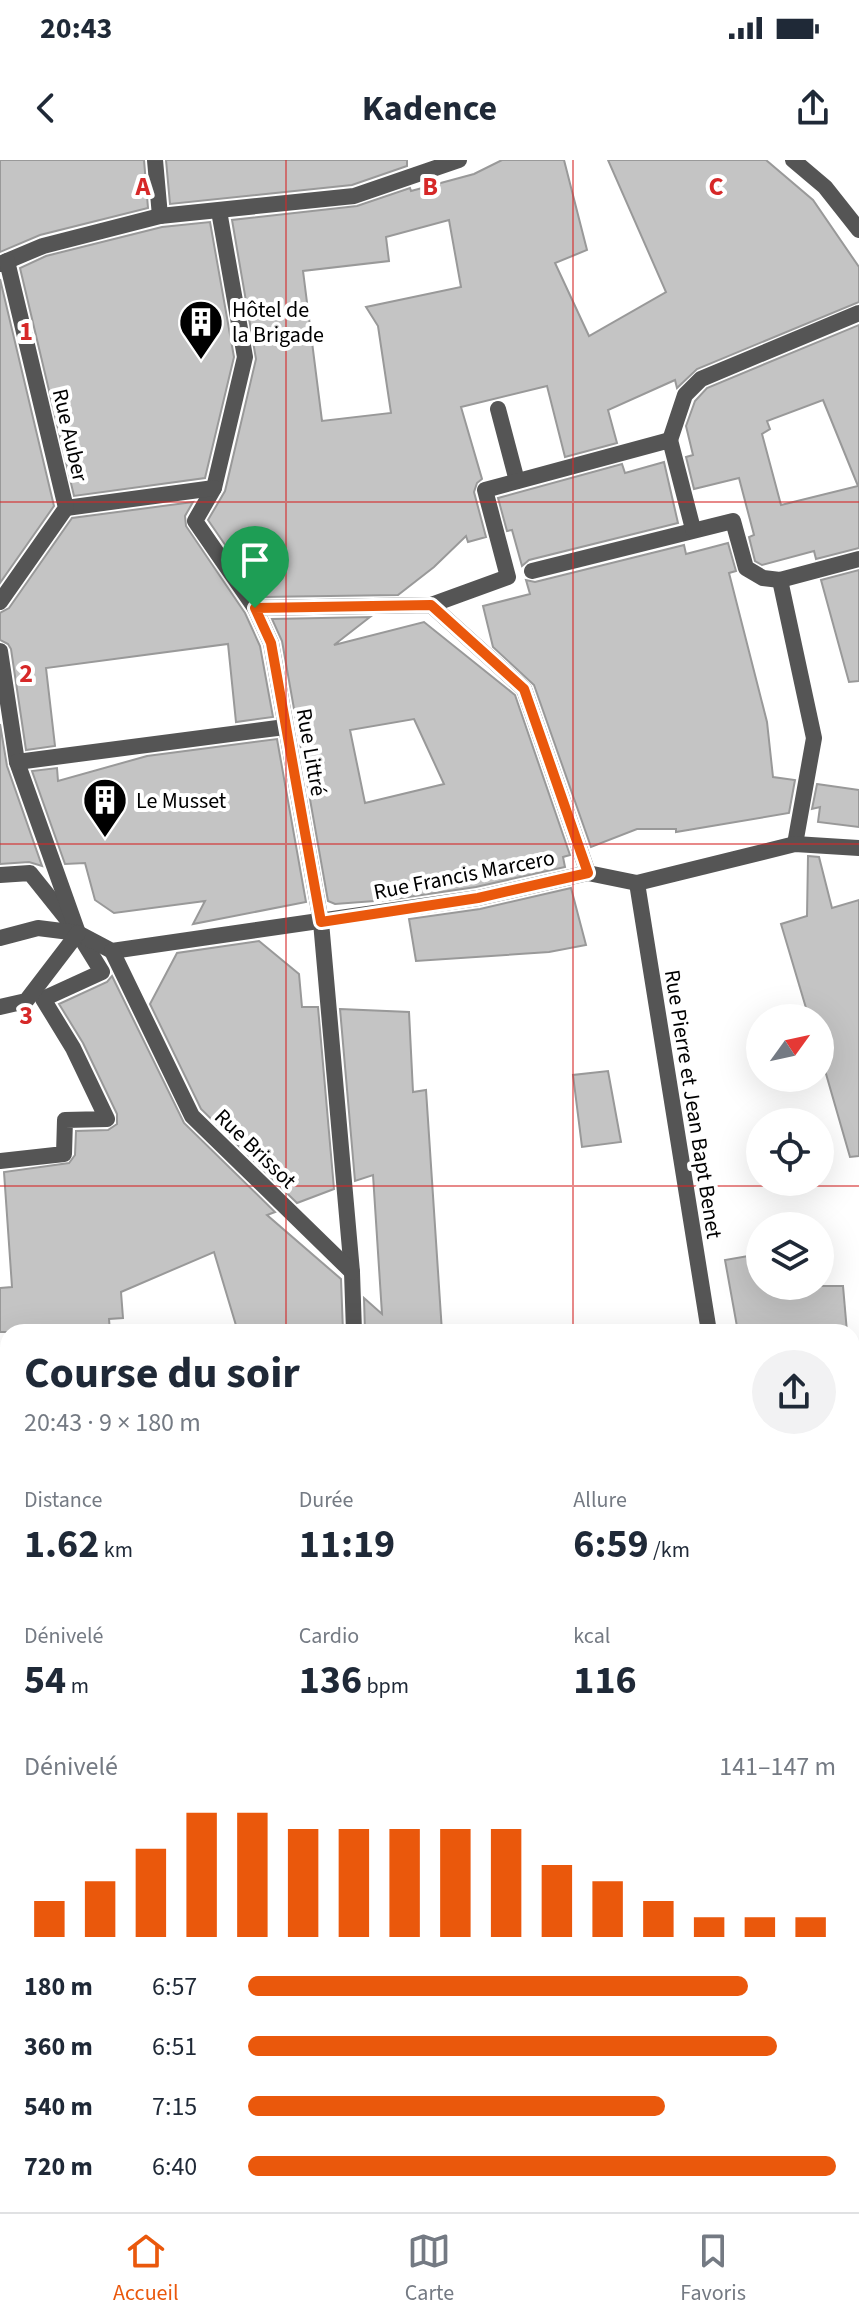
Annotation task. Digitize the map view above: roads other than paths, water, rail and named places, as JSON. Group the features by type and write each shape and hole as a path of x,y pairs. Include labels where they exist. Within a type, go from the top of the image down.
{"street":[{"path":"155,160 160,216"},
{"path":"4,262 43,246 160,216 354,196 459,160"},
{"path":"793,160 825,187 859,230"},
{"name":"Rue Littré","path":"219,211 245,357 214,488 195,521 255,608 271,643 321,922 352,1272 354,1324"},
{"name":"Rue Auber","path":"0,602 66,508 4,262"},
{"path":"693,529 670,440 685,395 701,379 859,313"},
{"path":"498,409 517,481"},
{"path":"255,608 431,605 508,577 485,490 670,440"},
{"path":"66,508 214,488"},
{"path":"532,571 733,521 746,568 763,578 780,580 859,559"},
{"path":"780,580 814,738 795,844"},
{"path":"431,605 524,689 588,873"},
{"path":"0,651 17,762 78,933"},
{"path":"17,762 285,727"},
{"name":"Rue Francis Marcero","path":"112,951 478,898 588,873 637,883 795,844 859,848"},
{"path":"0,875 30,873 78,933 102,972 43,999 73,1048 107,1119 65,1120 64,1154 0,1161"},
{"name":"Rue Pierre et Jean Bapt Benet","path":"637,883 708,1324"},
{"path":"0,938 38,928 78,933 112,951"},
{"path":"0,1007 26,1001 78,933"},
{"name":"Rue Brissot","path":"112,951 192,1116 352,1272"}],"place":[{"name":"Hôtel de la Brigade","path":"201,361"},
{"name":"Le Musset","path":"105,839"}]}
